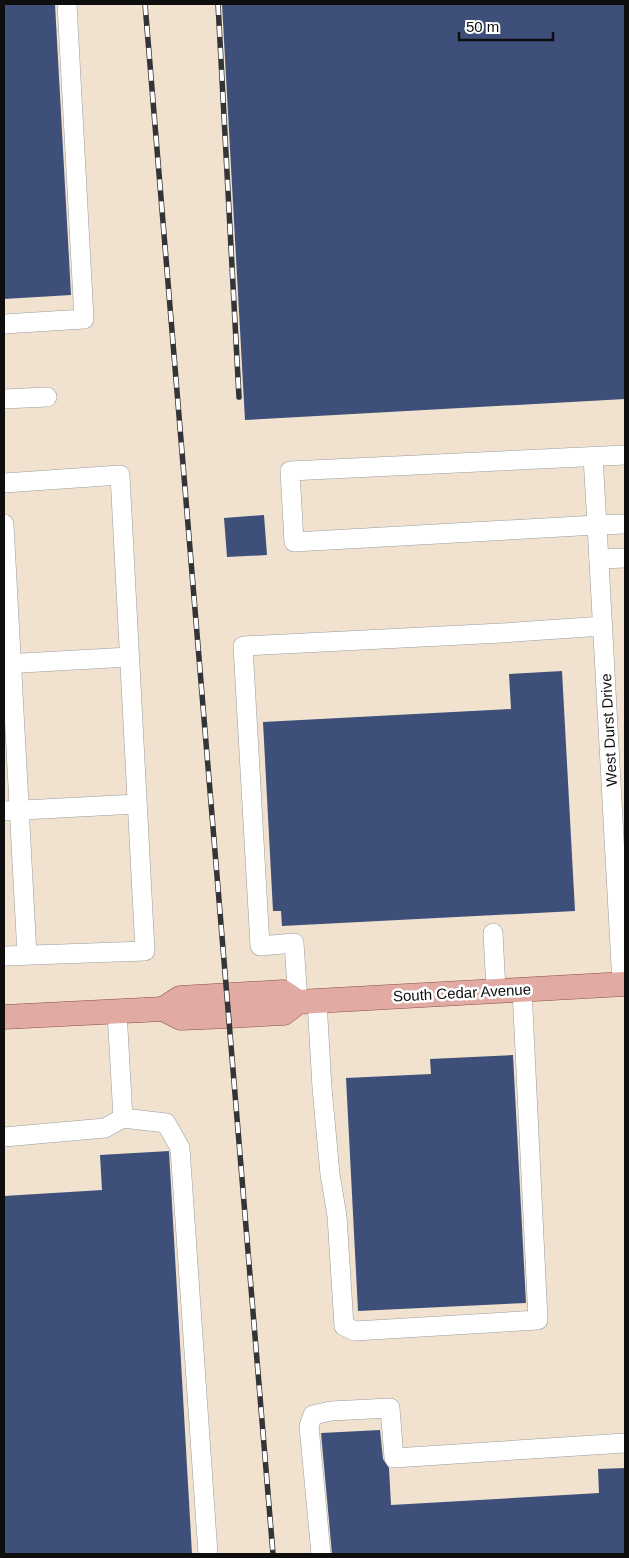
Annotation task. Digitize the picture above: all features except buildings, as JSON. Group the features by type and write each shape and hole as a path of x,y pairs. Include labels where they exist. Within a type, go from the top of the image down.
{"main road":[{"name":"South Cedar Avenue","path":"4,1017 163,1009 180,998 283,992 308,1001 624,984"}],"street":[{"path":"4,324 84,319 67,4"},
{"path":"4,399 47,397"},
{"path":"625,455 290,471 294,542 625,524"},
{"name":"West Durst Drive","path":"593,457 603,626 617,742 624,984"},
{"path":"4,482 120,475 145,951 4,956"},
{"path":"4,524 12,810 27,955"},
{"path":"599,559 625,558"},
{"path":"522,989 538,1320 355,1331 344,1326 338,1216 330,1174 322,1088 308,1001 294,943 260,946 243,646 603,626"},
{"path":"8,664 129,657"},
{"path":"12,810 138,804"},
{"path":"493,933 496,991"},
{"path":"117,1011 123,1118"},
{"path":"4,1136 105,1128 123,1118 166,1123 180,1148 208,1554"},
{"path":"320,1554 309,1426 313,1415 331,1411 390,1408 394,1458 625,1442"}],"shaded area":[{"path":"4,4 625,4 625,1554 4,1554"}],"railway":[{"path":"145,4 273,1554"},
{"path":"218,4 239,397"}]}
